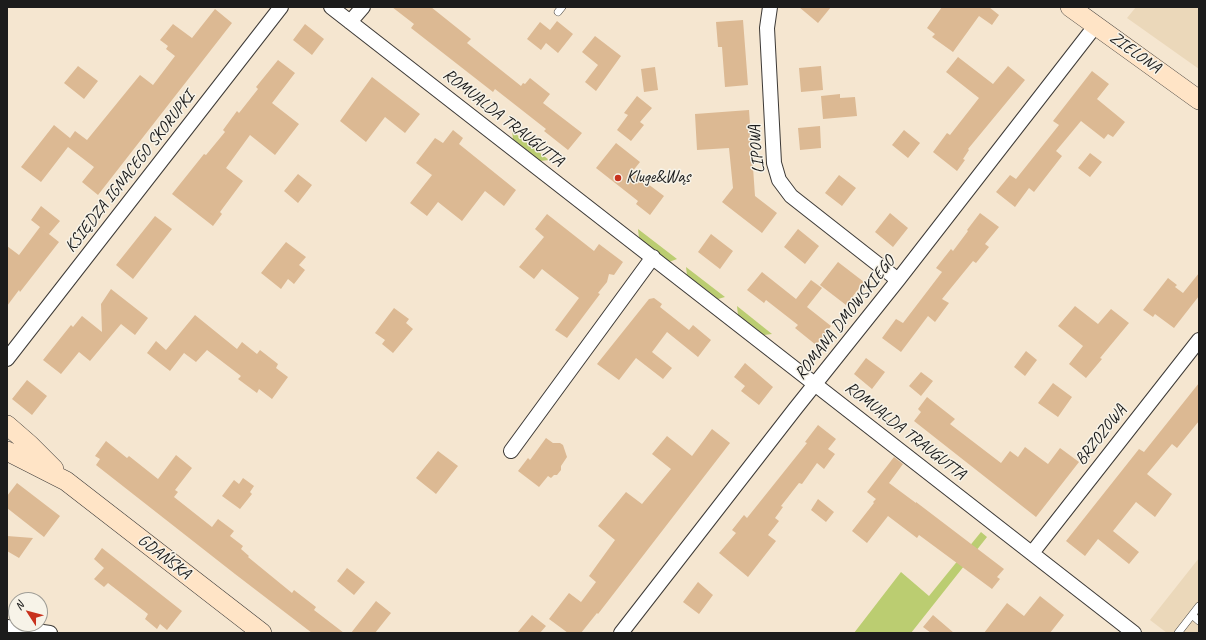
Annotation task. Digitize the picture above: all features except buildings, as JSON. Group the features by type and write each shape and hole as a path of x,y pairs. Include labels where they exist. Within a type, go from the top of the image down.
{"main road":[{"name":"ZIELONA","path":"1070,7 1199,100"},
{"name":"GDAŃSKA","path":"7,425 30,445 66,482 262,633"},
{"name":"GDAŃSKA","path":"7,451 66,482"}],"street":[{"name":"KSIĘDZA IGNACEGO SKORUPKI","path":"7,359 281,7"},
{"name":"ROMUALDA TRAUGUTTA","path":"331,7 1134,633"},
{"path":"350,22 363,7"},
{"name":"LIPOWA","path":"770,7 767,28 774,163 779,180 791,196 898,280"},
{"name":"ROMANA DMOWSKIEGO","path":"622,633 1096,25"},
{"path":"511,451 653,257"},
{"name":"BRZOZOWA","path":"1032,553 1199,340"},
{"path":"7,627 50,633"}],"lane":[{"path":"1178,633 1199,606"},
{"path":"1192,615 1199,621"}],"shaded area":[{"path":"1136,7 1199,7 1199,69 1127,18"},
{"path":"1199,558 1199,633 1167,633 1150,620"}],"green space":[{"path":"512,131 549,160 540,161 513,139"},
{"path":"638,229 677,259 669,262 639,238"},
{"path":"686,267 725,297 718,299 687,275"},
{"path":"737,306 772,334 764,335 738,315"},
{"path":"981,532 987,537 911,633 854,633 901,572 929,596"}],"place":[{"name":"Kluge&Wąs","path":"618,178"}]}
